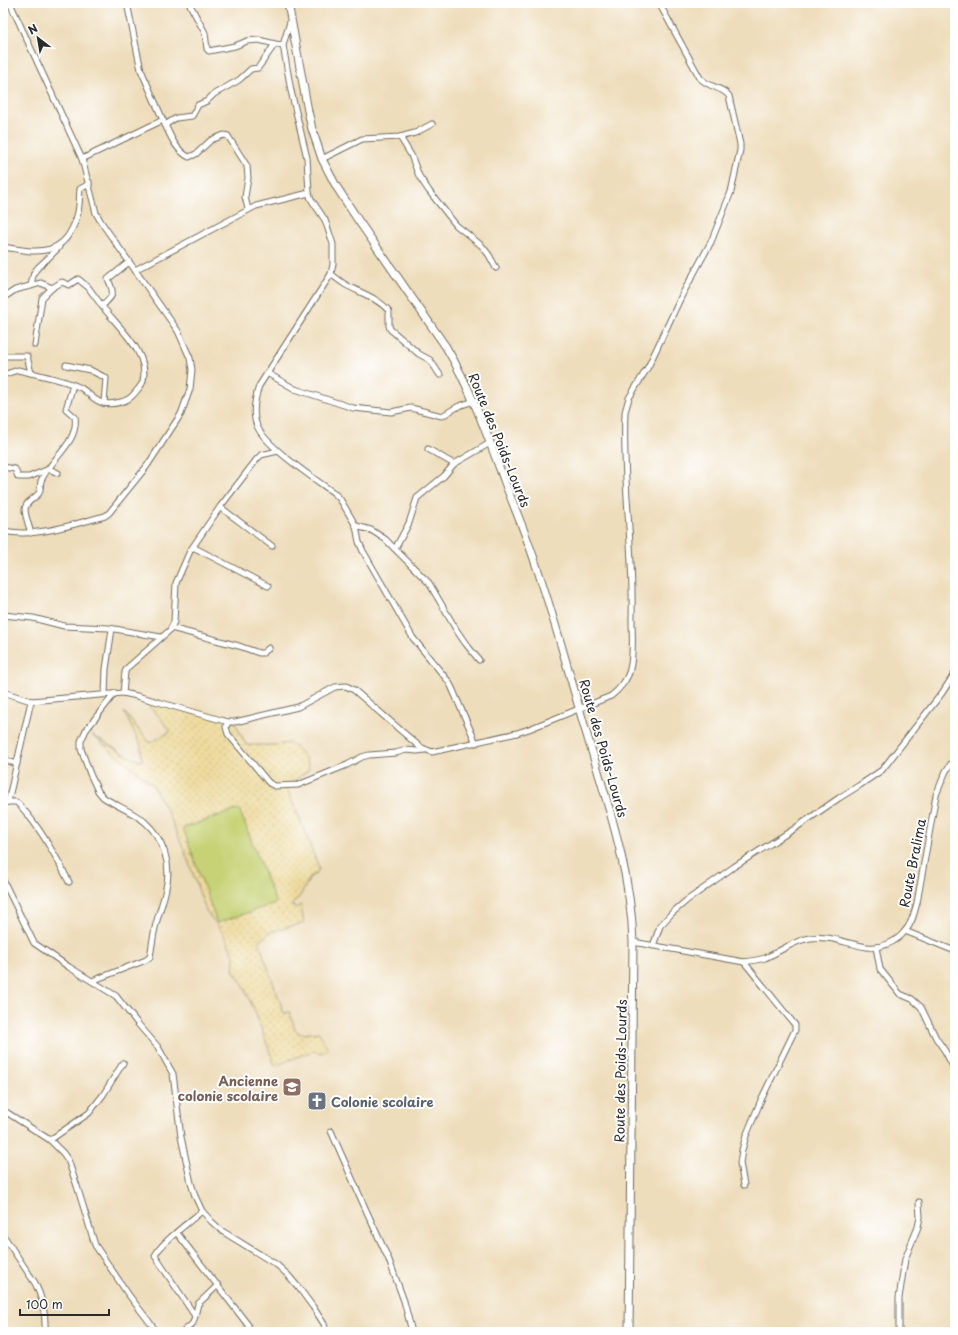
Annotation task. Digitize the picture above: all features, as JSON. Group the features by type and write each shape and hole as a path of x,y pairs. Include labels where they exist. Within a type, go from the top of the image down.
{"street":[{"path":"3,531 12,533 31,533 105,516 109,513 147,466 181,414 190,389 192,370 190,358 178,331 96,213 82,159 10,3"},
{"path":"127,3 139,64 164,123 176,145 180,151 189,157 196,154 211,140 224,135 228,136 247,166 248,178 245,197 248,209"},
{"path":"189,3 205,34 209,51 235,46 247,41 259,40 283,45"},
{"name":"Route des Poids-Lourds","path":"288,3 290,22 308,111 322,159 336,186 358,220 446,348 466,383 474,401 535,562 608,805 624,867 632,917 633,942 629,1332"},
{"path":"3,692 31,701 123,693 228,722 235,722 298,707 335,687 346,686 354,690 393,725 425,750 432,752 476,743 530,729 611,696 615,693 628,676 631,668 633,591 625,472 624,418 626,406 629,398 648,367 682,296 711,242 731,192 740,150 729,96 724,92 708,85 700,78 659,3"},
{"path":"290,22 283,45 291,91 307,158 309,193 311,199 325,220 333,244 333,264 331,274 267,373 257,394 256,422 261,433 278,451 340,499 356,526 359,542 371,566 413,638 449,682 476,743"},
{"path":"82,159 176,118 192,116 198,105 207,102 214,94 239,80 250,70 258,68 275,44"},
{"path":"322,159 362,139 400,137 415,133 432,124"},
{"path":"400,137 411,155 419,176 429,191 459,229 482,246 496,268"},
{"path":"31,286 32,276 37,267 47,260 70,232 77,216 80,204 80,189 89,184 87,175"},
{"path":"135,270 248,209 263,203 309,193"},
{"path":"3,247 42,251 61,244"},
{"path":"102,306 112,297 112,287 108,279 129,262"},
{"path":"331,274 346,286 367,295 385,306 389,312 390,329 419,354 430,360 440,375"},
{"path":"3,375 18,370 73,384 84,390 95,400 104,403 120,402 133,396 143,381 144,366 141,357 130,339 91,291 80,280 68,285 62,282 52,288 42,298 35,345"},
{"path":"3,298 15,290 43,283 52,288"},
{"path":"3,356 27,356 31,373"},
{"path":"66,365 90,370 106,378 104,403"},
{"path":"267,373 295,389 353,408 391,412 411,408 442,416 459,406 474,401"},
{"path":"31,533 26,516 26,507 28,502 40,491 41,481 69,443 76,425 76,417 66,409 73,384"},
{"path":"395,549 409,523 417,498 444,476 454,464 490,443"},
{"path":"428,449 454,464"},
{"path":"123,693 125,672 127,668 171,628 174,622 176,583 192,547 220,507 257,459 261,455 278,451"},
{"path":"3,467 15,469 18,476 29,477 49,469"},
{"path":"49,469 58,474"},
{"path":"220,507 272,546"},
{"path":"356,526 378,533 429,583 457,631 480,660"},
{"path":"192,547 268,586"},
{"path":"3,615 26,617 64,626 112,629 161,637"},
{"path":"171,628 239,646 258,653 263,653 269,648"},
{"path":"105,694 106,669 112,629"},
{"path":"653,946 660,926 686,901 735,866 882,770 955,673"},
{"path":"92,981 146,960 150,957 156,923 168,878 168,867 165,852 160,839 144,822 103,796 98,791 81,749 82,736 115,694"},
{"path":"31,701 17,764 6,803 16,802 57,858 69,882"},
{"path":"228,722 226,727 228,734 269,783 275,786 298,785 347,766 362,757 369,755 396,753 406,750 425,750"},
{"name":"Route Bralima","path":"633,942 744,962 765,958 808,938 832,938 869,947 876,947 895,940 905,931 912,920 917,903 936,795 946,771 955,758"},
{"path":"3,760 17,764"},
{"path":"3,880 34,942 120,1000 158,1047 171,1069 181,1137 191,1183 202,1211 222,1231 277,1265 288,1275 313,1307 324,1324 326,1332"},
{"path":"905,931 955,952"},
{"path":"876,947 880,969 900,994 912,999 921,1007 936,1038 955,1070"},
{"path":"744,962 795,1026 795,1030 761,1100 746,1136 740,1163 744,1185"},
{"path":"50,1140 89,1113 103,1095 123,1064"},
{"path":"3,1110 50,1140 68,1160 93,1238 98,1249 128,1294 157,1332"},
{"path":"331,1131 390,1260 404,1301 412,1332"},
{"path":"899,1332 899,1298 906,1259 918,1227 920,1217 918,1202"},
{"path":"195,1316 156,1258 156,1253 202,1211"},
{"path":"177,1233 218,1285 249,1330 243,1332"},
{"path":"4,1237 35,1283 45,1314 45,1332"},
{"path":"183,1332 193,1323 198,1304 218,1285"}],"sand":[{"path":"137,696 235,722 246,745 274,745 290,743 300,751 305,758 309,766 309,770 286,787 319,868 317,874 311,876 300,896 292,905 295,908 301,905 304,923 270,932 259,942 284,1013 290,1012 295,1030 301,1034 319,1032 328,1049 322,1053 312,1051 275,1066 256,1014 242,983 233,970 234,955 223,933 206,911 186,855 169,815 152,784 92,735 132,758 142,761 141,746 124,712 150,743 170,732 160,717"}],"green space":[{"path":"239,809 276,903 217,923 183,828"}],"place":[{"name":"Ancienne colonie scolaire","path":"292,1087"},
{"name":"Colonie scolaire","path":"317,1101"}]}
